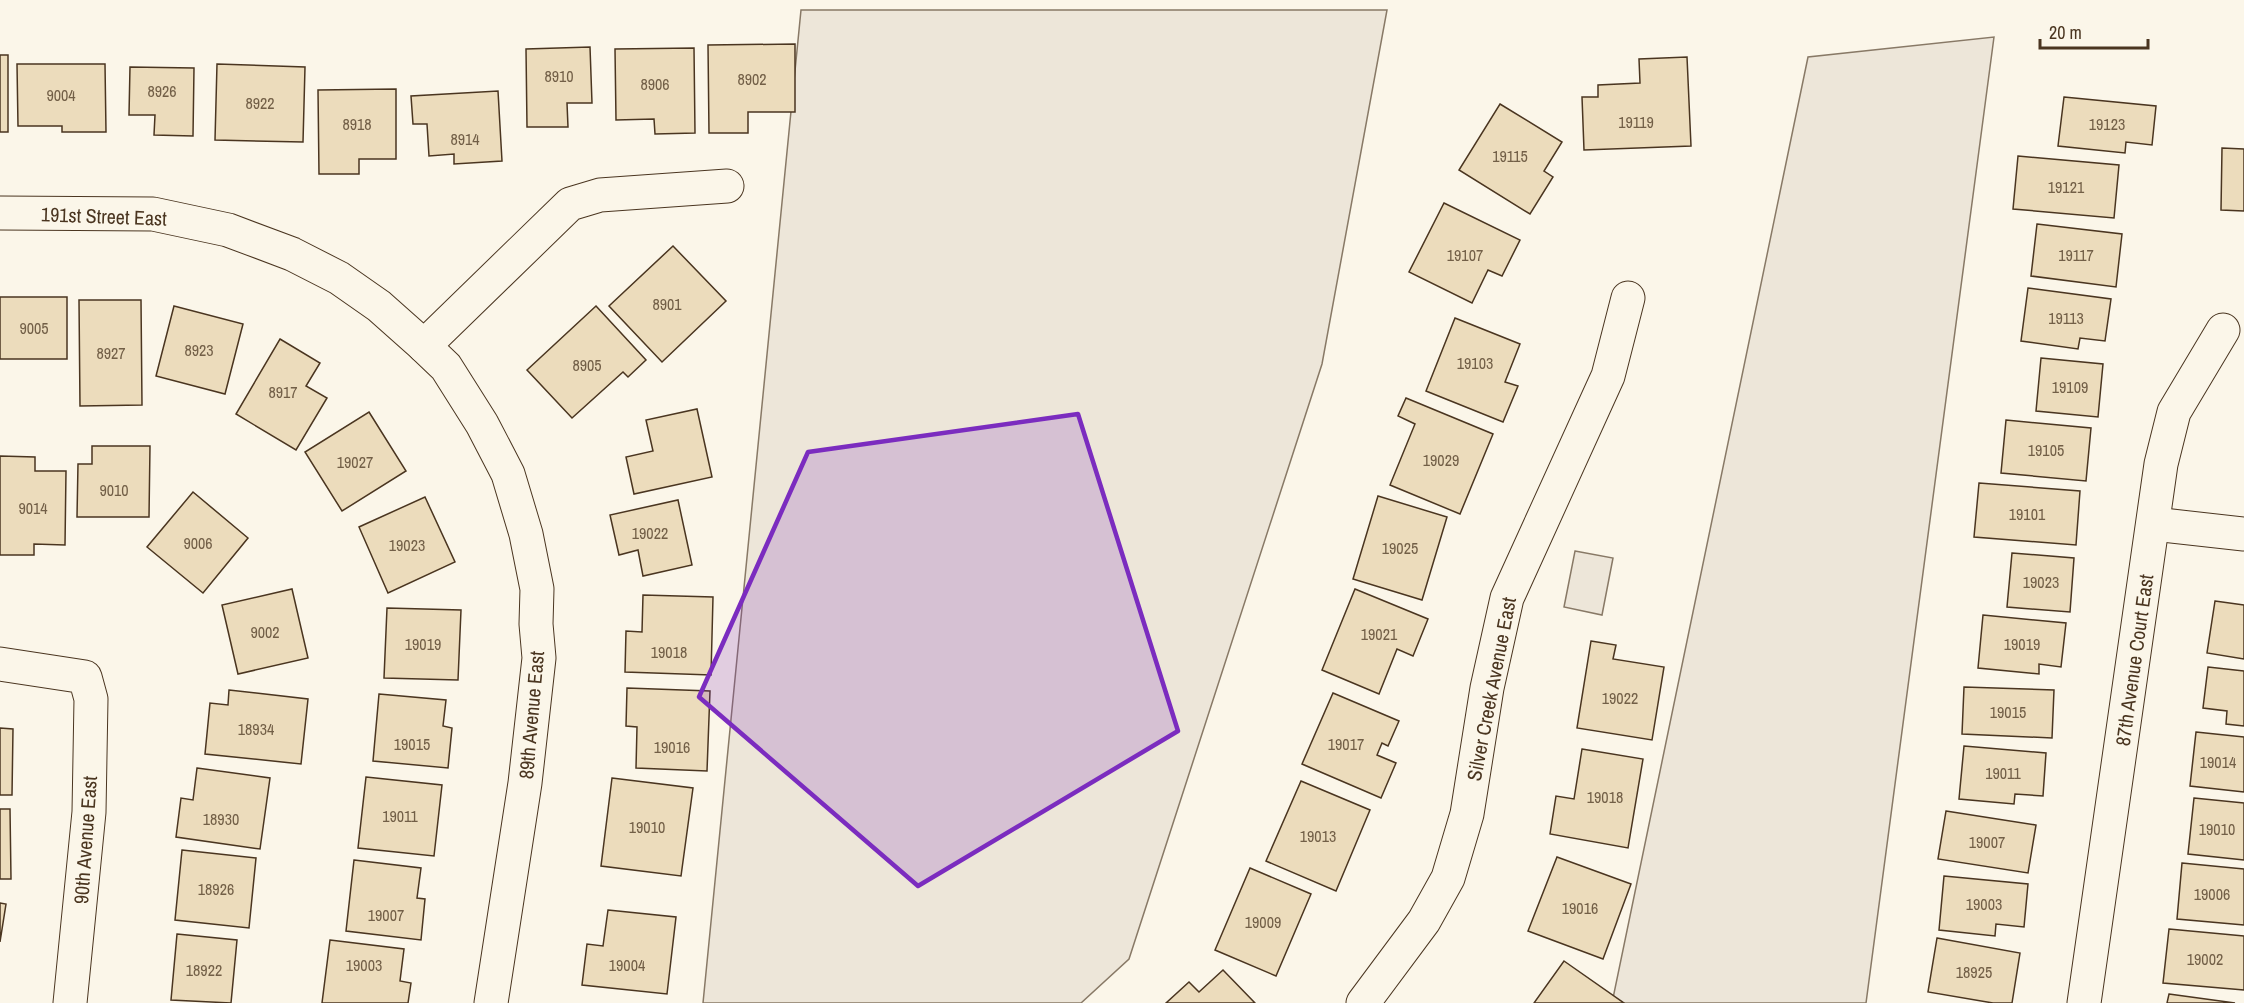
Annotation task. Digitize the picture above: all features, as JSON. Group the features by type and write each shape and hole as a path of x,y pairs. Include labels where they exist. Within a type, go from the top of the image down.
{"street":[{"path":"424,346 570,204 600,195 727,186"},
{"name":"191st Street East","path":"0,213 153,214 228,230 292,254 339,278 380,306 424,346"},
{"name":"Silver Creek Avenue East","path":"1363,1003 1424,921 1448,878 1467,814 1487,688 1506,598 1608,376 1628,298"},
{"name":"87th Avenue Court East","path":"2084,1003 2161,464 2174,412 2223,330"},
{"name":"89th Avenue East","path":"424,346 446,367 482,424 508,474 526,534 537,589 536,624 540,658 525,783 491,1003"},
{"path":"2154,524 2244,534"},
{"name":"90th Avenue East","path":"0,664 85,677 92,699 89,812 70,1003"}],"highlighted area":[{"path":"1078,414 1178,731 918,886 699,697 808,452"}],"shaded area":[{"path":"801,10 1387,10 1322,364 1129,959 1081,1003 703,1003"},
{"path":"1994,37 1866,1003 1612,1003 1808,57"},
{"path":"1575,551 1613,558 1602,615 1564,607"}],"building":[{"path":"795,44 795,112 748,112 748,133 709,133 708,45"},
{"path":"590,47 592,103 567,103 568,127 527,127 526,49"},
{"path":"694,48 695,133 655,134 654,119 616,120 615,49"},
{"path":"0,55 8,55 8,132 0,132"},
{"path":"1687,57 1691,146 1584,150 1582,97 1598,97 1598,85 1640,83 1639,59"},
{"path":"17,64 105,64 106,132 62,132 62,126 18,126"},
{"path":"217,64 305,67 303,142 215,140"},
{"path":"130,67 194,68 193,136 154,135 155,115 129,115"},
{"path":"396,89 396,159 359,159 359,174 319,174 318,90"},
{"path":"498,91 502,161 454,164 454,154 429,156 427,124 413,124 411,96"},
{"path":"2064,97 2156,106 2152,145 2126,142 2125,153 2058,146"},
{"path":"1500,104 1562,142 1544,171 1553,177 1530,214 1459,170"},
{"path":"2222,148 2244,149 2244,211 2221,210"},
{"path":"2018,156 2119,165 2114,218 2013,209"},
{"path":"1444,203 1520,240 1502,276 1488,270 1472,303 1409,272"},
{"path":"2037,224 2122,234 2116,287 2031,276"},
{"path":"673,246 726,301 662,362 609,306"},
{"path":"2028,288 2111,299 2105,341 2080,338 2078,349 2021,341"},
{"path":"0,297 67,297 67,359 0,359"},
{"path":"79,300 141,300 142,405 80,406"},
{"path":"174,306 243,324 225,394 156,376"},
{"path":"596,306 646,360 628,377 623,372 572,418 527,370"},
{"path":"1455,318 1520,344 1505,382 1518,386 1503,422 1426,391"},
{"path":"280,339 320,363 306,386 327,398 296,450 236,414"},
{"path":"2041,358 2103,364 2098,417 2036,411"},
{"path":"1406,398 1493,434 1460,514 1390,485 1415,424 1398,416"},
{"path":"697,409 712,477 634,494 626,457 653,451 646,420"},
{"path":"369,412 406,471 342,511 305,452"},
{"path":"2006,420 2091,428 2086,481 2001,473"},
{"path":"92,446 150,446 149,517 77,517 78,464 92,464"},
{"path":"0,456 35,457 35,471 66,471 65,545 34,544 34,555 0,555"},
{"path":"1979,483 2080,491 2076,545 1974,537"},
{"path":"193,492 248,538 203,593 147,547"},
{"path":"1378,496 1447,517 1422,600 1353,579"},
{"path":"425,497 455,562 388,593 359,527"},
{"path":"678,500 692,565 643,576 638,550 619,555 610,515"},
{"path":"2012,553 2074,558 2070,612 2007,607"},
{"path":"292,589 308,658 238,674 222,605"},
{"path":"1355,589 1428,619 1413,656 1397,649 1379,694 1322,670"},
{"path":"643,595 713,597 711,675 625,672 626,631 642,632"},
{"path":"2215,601 2244,605 2244,659 2207,653"},
{"path":"387,608 461,610 458,680 384,678"},
{"path":"1983,615 2066,623 2061,667 2039,664 2039,674 1978,668"},
{"path":"1591,641 1616,645 1613,659 1664,667 1652,740 1577,728"},
{"path":"2208,667 2244,671 2244,726 2226,724 2227,711 2203,708"},
{"path":"1964,687 2054,690 2052,738 1962,734"},
{"path":"627,688 710,691 707,771 636,768 637,727 626,726"},
{"path":"229,690 308,699 301,764 205,754 210,703 228,705"},
{"path":"1333,693 1399,721 1388,746 1382,743 1377,755 1396,763 1381,798 1302,764"},
{"path":"379,694 446,700 443,726 452,728 448,768 373,761"},
{"path":"0,728 13,729 12,795 0,795"},
{"path":"2196,732 2244,737 2244,792 2190,786"},
{"path":"1964,746 2046,753 2043,796 2015,794 2014,804 1959,799"},
{"path":"1582,749 1643,759 1628,848 1550,834 1556,796 1574,799"},
{"path":"197,768 270,778 260,849 176,837 181,798 193,800"},
{"path":"366,777 442,785 434,856 358,848"},
{"path":"612,778 693,788 681,876 601,866"},
{"path":"1301,781 1370,810 1336,891 1266,861"},
{"path":"2194,798 2244,803 2244,860 2188,854"},
{"path":"0,809 10,809 11,879 0,879"},
{"path":"1946,811 2036,825 2028,873 1938,859"},
{"path":"182,850 256,858 249,928 175,920"},
{"path":"1557,857 1631,884 1603,959 1528,931"},
{"path":"354,860 421,868 417,898 425,899 421,940 346,931"},
{"path":"2182,863 2244,869 2244,925 2177,919"},
{"path":"1250,868 1311,894 1276,976 1215,950"},
{"path":"1944,876 2028,884 2024,927 1996,924 1995,936 1939,930"},
{"path":"0,903 6,904 0,942"},
{"path":"608,910 676,917 667,994 582,985 587,944 603,946"},
{"path":"2169,929 2244,936 2244,990 2163,983"},
{"path":"177,934 237,940 231,1003 171,1000"},
{"path":"1937,938 2020,953 2012,1003 1993,1003 1928,992"},
{"path":"330,940 404,949 400,981 411,983 408,1003 322,1003"},
{"path":"1564,961 1624,1003 1534,1003"},
{"path":"1223,970 1255,1003 1166,1003 1189,982 1199,992"},
{"path":"2169,994 2235,1003 2167,1003"}]}
